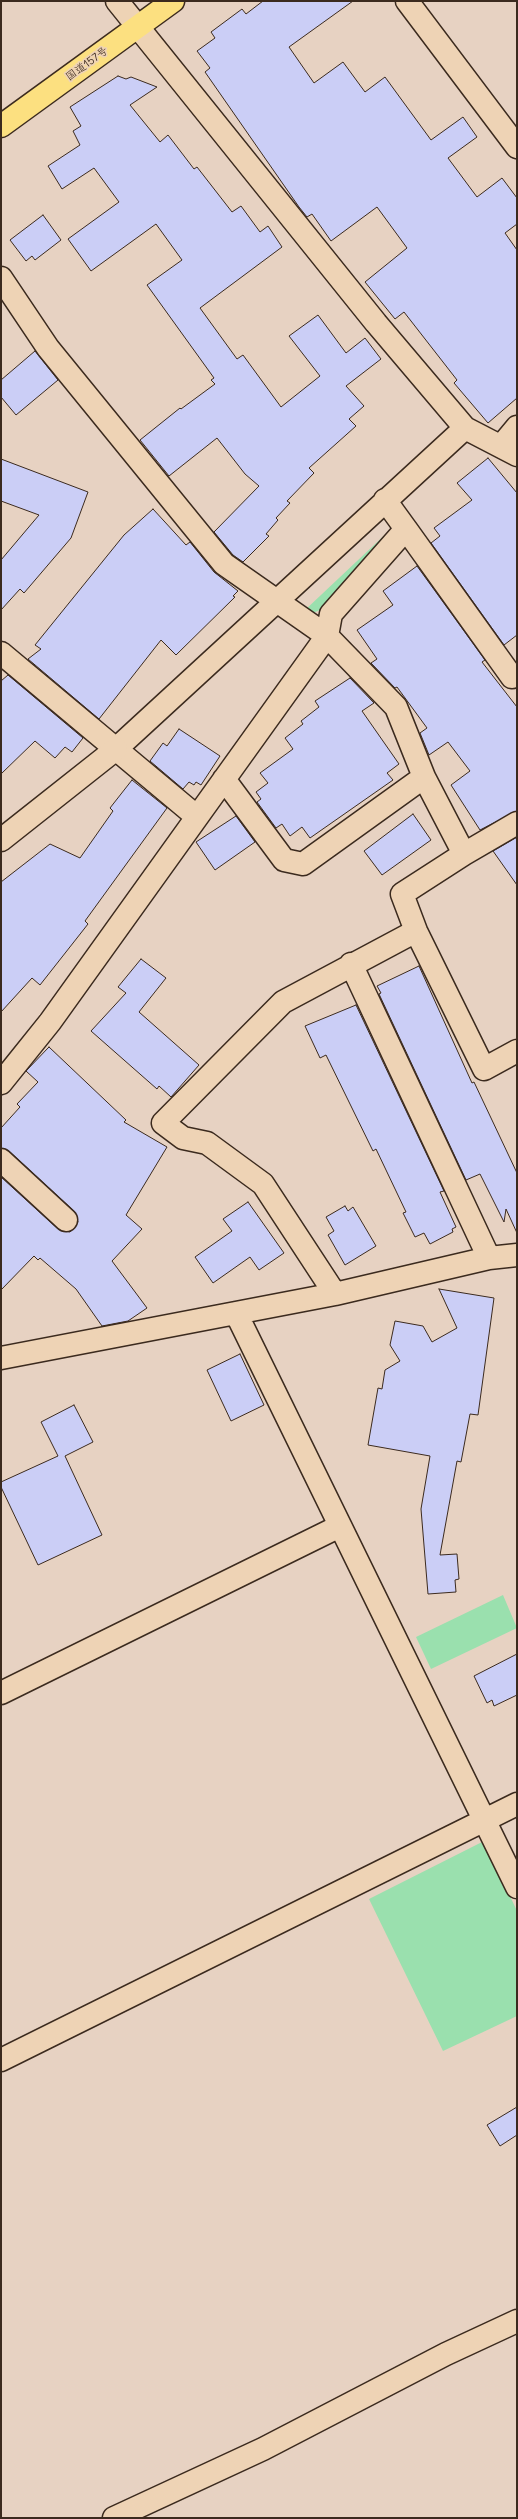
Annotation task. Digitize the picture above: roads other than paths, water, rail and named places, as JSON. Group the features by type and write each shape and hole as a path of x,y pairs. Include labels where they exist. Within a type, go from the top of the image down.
{"highway":[{"name":"国道157号","path":"1,126 138,28 173,1"}],"street":[{"path":"117,1 376,323 465,428 509,450 517,428"},
{"path":"407,1 517,147"},
{"path":"1,278 48,348 224,564 326,636 396,707 424,777 464,854"},
{"path":"1,840 116,749 276,600 465,428"},
{"path":"385,500 512,677"},
{"path":"1,1083 50,1022 326,636 332,614 406,529"},
{"path":"1,652 196,816"},
{"path":"224,778 284,860 303,864 424,777"},
{"path":"517,823 464,854 402,894 416,931 484,1069 517,1051"},
{"path":"335,1294 263,1184 207,1143 183,1138 164,1123 283,1002 351,964 416,931"},
{"path":"351,964 489,1258"},
{"path":"1,1160 66,1220"},
{"path":"1,1358 335,1294 489,1258 517,1255"},
{"path":"236,1313 517,1887"},
{"path":"1,1692 340,1526"},
{"path":"1,2060 517,1804"},
{"path":"114,2518 263,2449 446,2354 517,2321"}]}
